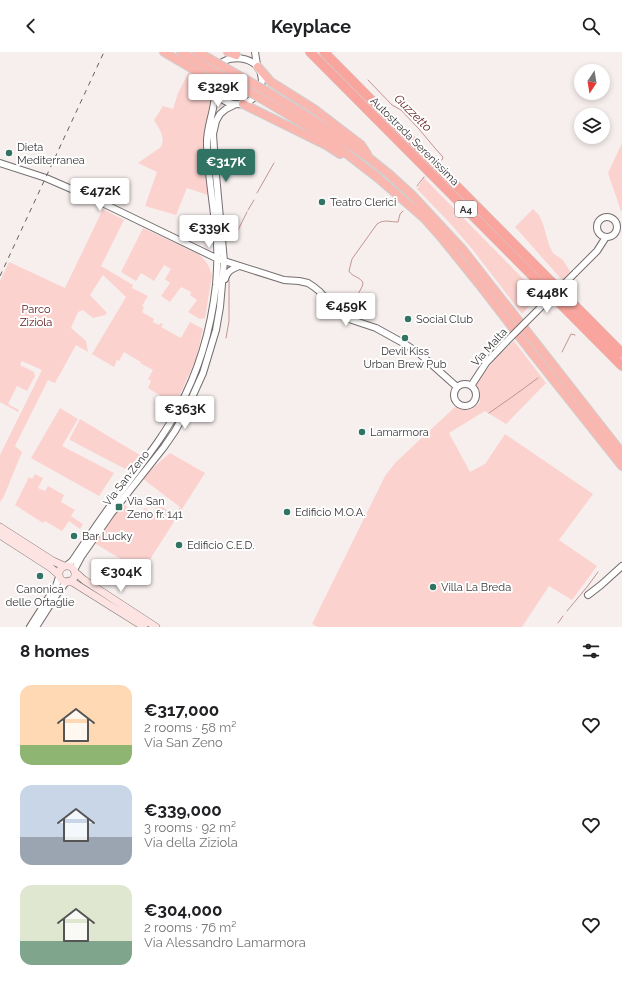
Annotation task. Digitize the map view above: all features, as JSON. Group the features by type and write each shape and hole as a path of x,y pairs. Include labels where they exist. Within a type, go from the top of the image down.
{"highway":[{"path":"164,52 203,75 214,88"},
{"path":"181,52 206,67 313,120 369,158 389,174 412,195 463,250 622,453"},
{"path":"198,52 264,95 333,143 367,169 418,214 441,237 475,278 622,466"},
{"name":"Autostrada Serenissima","path":"310,52 622,366"},
{"name":"Autostrada Serenissima","path":"324,52 622,352"},
{"path":"258,66 271,82 314,109 361,145 369,158"},
{"path":"243,104 326,145 359,166 367,169"}],"main road":[{"path":"0,527 53,561 65,566 70,566 84,580 156,627"},
{"path":"0,535 51,568 62,580 74,583 144,627"},
{"path":"59,576 60,570 65,566"},
{"path":"68,582 74,577 74,571"}],"street":[{"path":"214,88 220,98 234,105 243,104 255,97 260,89 262,78 255,52"},
{"name":"Via San Zeno","path":"74,571 81,557 111,514 175,431 203,373 216,330 221,298 221,260 216,238 207,143 208,129 214,101 213,74 215,68 221,61 230,56 239,54 249,58 258,66"},
{"name":"Via San Zeno","path":"65,566 73,560 168,427 196,370 214,306 221,260 224,251 213,134 217,118 226,109 234,105"},
{"path":"0,163 46,178 221,260 284,280 308,283 314,287 339,313 352,320 376,328 405,344 420,354 457,387"},
{"name":"Via Malta","path":"607,216 613,218 616,222 620,222 615,234 612,236 603,236 598,231 599,221 604,217 607,216"},
{"name":"Via Malta","path":"471,386 486,363 597,251 606,237"},
{"path":"203,252 213,249 216,238"},
{"path":"221,298 224,292 226,274 231,269 239,266"},
{"path":"209,327 216,330"},
{"path":"462,385 471,386 475,393 474,400 471,404 466,406 460,405 454,398 454,392 457,387 462,385"},
{"path":"588,595 622,566"},
{"path":"30,627 56,586 59,576"},
{"path":"36,627 60,589 68,582"}],"green space":[{"path":"189,72 198,77 208,87 211,99 204,136 204,161 208,195 187,188 176,215 145,206 157,172 138,163 161,147 163,139 154,120 163,106 173,109 178,93"},
{"path":"622,143 622,211 621,211 608,173"},
{"path":"424,178 539,295 522,314 473,250 449,222 417,189"},
{"name":"Parco Ziziola","path":"103,209 124,220 101,266 133,285 132,288 148,296 142,306 144,307 142,312 154,319 153,322 159,325 161,323 163,324 161,327 181,338 190,322 203,329 196,359 177,401 171,402 148,388 151,381 148,379 153,370 140,363 141,362 124,352 119,361 117,360 114,367 92,354 126,297 103,275 90,295 107,313 105,315 93,318 83,310 78,312 71,328 86,341 88,352 76,345 55,383 48,380 15,446 22,452 4,496 0,502 0,455 42,370 22,361 20,365 34,372 35,376 27,391 17,386 8,404 19,410 18,412 0,402 0,281 9,262 65,288"},
{"path":"533,209 539,215 553,253 563,260 571,273 563,281 515,227"},
{"path":"143,228 198,254 208,265 212,275 205,318 200,319 188,312 197,300 190,295 191,292 181,287 170,302 161,296 170,283 165,279 171,269 164,265 154,281 141,273 136,281 121,272"},
{"path":"514,341 546,383 506,424 485,411 449,433 470,472 485,464 505,434 593,494 559,540 597,566 572,600 549,586 522,627 318,627 312,624 385,476 396,462 455,407 472,409 480,402 475,385 498,355"},
{"path":"60,408 78,419 62,446 114,473 99,496 31,458"},
{"path":"80,419 143,457 141,457 133,470 129,471 70,440"},
{"path":"170,453 205,473 142,572 95,542 123,504 138,515 145,508 152,513 159,505 175,515 180,507 143,479 147,473"},
{"path":"35,474 43,478 38,488 45,491 48,486 64,495 61,502 75,510 71,516 83,524 80,529 69,521 62,531 45,521 43,523 15,505 29,477 32,479"}],"waterway":[{"name":"Guzzetto","path":"368,80 392,105 401,110 419,129 443,157 442,160"},
{"path":"257,193 274,163"},
{"name":"Guzzetto","path":"417,186 424,177"},
{"path":"248,210 254,200"},
{"name":"Guzzetto","path":"354,301 363,283 349,271 352,259 377,224 385,221 398,222 400,214 403,211"},
{"path":"236,234 247,212"},
{"path":"226,338 229,321 229,280"},
{"name":"Guzzetto","path":"562,352 571,334 575,335"},
{"name":"Guzzetto","path":"489,413 538,378"},
{"path":"567,611 598,572"},
{"path":"558,623 563,616"}],"railway":[{"path":"0,276 104,52"}],"place":[{"name":"Dieta Mediterranea","path":"9,153"},
{"name":"Teatro Clerici","path":"322,202"},
{"name":"Social Club","path":"408,319"},
{"name":"Devil Kiss Urban Brew Pub","path":"405,338"},
{"name":"Lamarmora","path":"362,432"},
{"name":"Via San Zeno fr. 141","path":"119,507"},
{"name":"Edificio M.O.A.","path":"287,512"},
{"name":"Bar Lucky","path":"74,536"},
{"name":"Edificio C.E.D.","path":"179,545"},
{"name":"Canonica delle Ortaglie","path":"40,576"},
{"name":"Villa La Breda","path":"433,587"}]}
